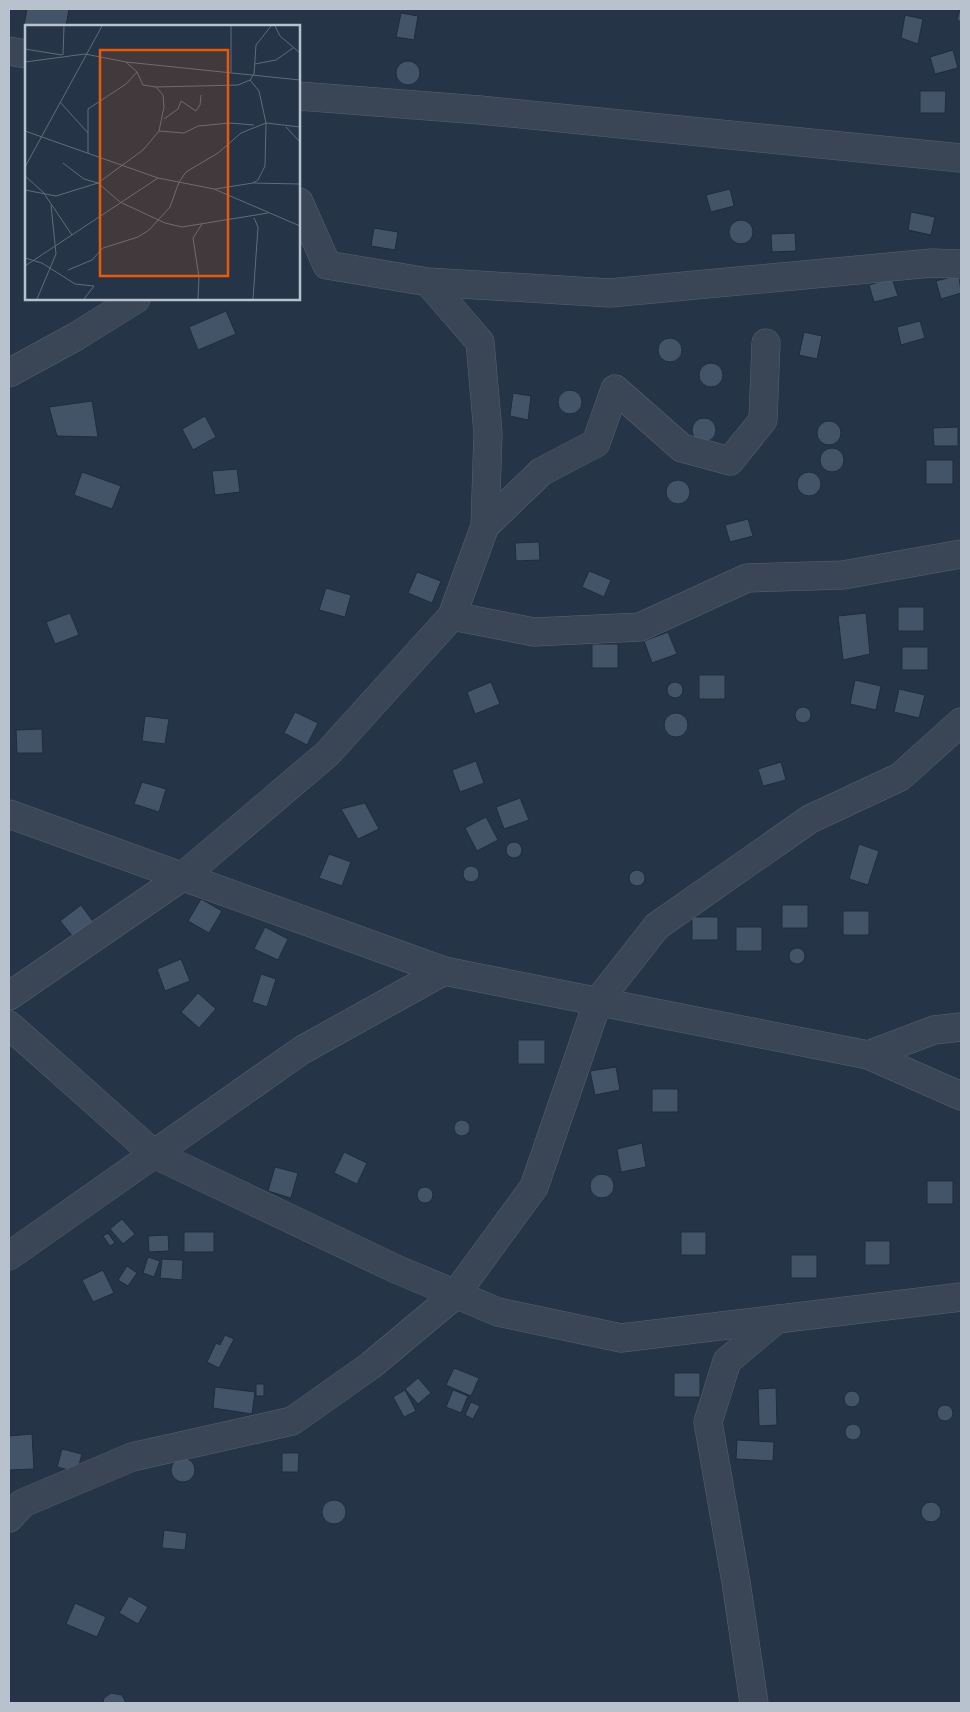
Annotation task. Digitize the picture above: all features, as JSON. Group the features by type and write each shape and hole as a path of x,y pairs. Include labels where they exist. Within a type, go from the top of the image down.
{"street":[{"path":"9,51 25,54"},
{"path":"300,96 480,110 961,158"},
{"path":"300,204 327,265 428,282 610,293 932,263 961,264"},
{"path":"9,996 182,877 327,754 452,616 485,526 488,433 480,342 428,282"},
{"path":"9,373 75,337 134,300"},
{"path":"485,526 541,472 596,443 615,389 682,448 730,461 763,420 766,343"},
{"path":"452,616 534,632 640,627 747,578 843,575 961,554"},
{"path":"9,1518 23,1503 132,1457 292,1421 370,1366 455,1295 534,1187 598,1001 657,926 810,819 900,776 961,722"},
{"path":"9,814 444,971 868,1055 961,1096"},
{"path":"9,1256 302,1050 444,971"},
{"path":"9,1025 154,1154 455,1295 498,1312 621,1338 961,1297"},
{"path":"868,1055 934,1030 961,1027"},
{"path":"754,1703 736,1582 708,1422 728,1361 777,1319"}],"building":[{"path":"27,9 69,9 66,25 24,25"},
{"path":"961,9 961,22 957,20"},
{"path":"401,13 418,16 414,40 396,37"},
{"path":"905,15 923,19 918,44 901,38"},
{"path":"953,50 958,68 935,74 930,57"},
{"path":"408,61 413,62 419,68 419,78 413,84 408,85 403,84 397,78 396,73 397,68 403,62"},
{"path":"920,91 946,91 945,113 920,113"},
{"path":"730,189 734,206 711,212 706,195"},
{"path":"911,212 935,217 931,235 908,230"},
{"path":"741,220 746,221 752,227 752,237 746,243 741,244 736,243 730,237 729,232 730,227 736,221"},
{"path":"374,228 398,232 395,250 371,246"},
{"path":"795,233 796,251 772,252 771,234"},
{"path":"959,275 961,293 941,299 936,281"},
{"path":"892,278 898,296 874,302 869,285"},
{"path":"226,311 236,334 198,350 189,327"},
{"path":"920,321 925,338 901,345 897,327"},
{"path":"804,332 822,336 817,359 799,355"},
{"path":"670,338 675,339 681,345 681,355 675,361 670,362 665,361 659,355 658,350 659,345 665,339"},
{"path":"711,363 716,364 722,370 722,380 716,386 711,387 706,386 700,380 699,375 700,370 706,364"},
{"path":"570,390 578,394 582,402 578,410 570,414 562,410 558,402 562,394"},
{"path":"513,393 531,396 528,420 510,416"},
{"path":"92,401 98,437 57,436 49,407"},
{"path":"205,416 216,437 193,450 182,429"},
{"path":"704,418 712,422 716,430 712,438 704,442 696,438 692,430 696,422"},
{"path":"829,421 834,422 840,428 840,438 834,444 829,445 824,444 818,438 817,433 818,428 824,422"},
{"path":"958,427 958,446 934,446 933,428"},
{"path":"832,448 837,449 843,455 843,465 837,471 832,472 827,471 821,465 820,460 821,455 827,449"},
{"path":"926,460 953,460 953,484 926,484"},
{"path":"237,469 240,492 215,495 212,471"},
{"path":"82,472 121,486 112,509 74,495"},
{"path":"809,472 814,473 820,479 820,489 814,495 809,496 804,495 798,489 797,484 798,479 804,473"},
{"path":"678,480 683,481 689,487 689,497 683,503 678,504 673,503 667,497 666,492 667,487 673,481"},
{"path":"748,519 753,536 730,542 725,525"},
{"path":"539,542 540,560 516,561 515,543"},
{"path":"589,571 611,580 604,597 582,587"},
{"path":"417,572 441,581 432,603 408,593"},
{"path":"326,588 351,595 345,617 319,610"},
{"path":"898,607 924,607 924,631 898,631"},
{"path":"70,613 79,635 55,644 46,622"},
{"path":"866,613 870,654 843,660 838,616"},
{"path":"668,632 677,654 652,663 644,641"},
{"path":"592,644 618,644 618,668 592,668"},
{"path":"902,647 928,647 928,670 902,670"},
{"path":"699,675 725,675 725,699 699,699"},
{"path":"855,680 881,686 876,710 850,704"},
{"path":"491,682 500,704 475,714 467,692"},
{"path":"675,682 681,684 683,690 681,696 675,698 669,696 667,690 669,684"},
{"path":"899,689 925,695 919,718 894,712"},
{"path":"800,707 806,707 811,712 809,721 800,723 795,718 795,712"},
{"path":"295,712 318,723 307,745 284,733"},
{"path":"676,713 681,714 687,720 687,730 681,736 676,737 671,736 665,730 664,725 665,720 671,714"},
{"path":"145,716 169,719 165,744 142,741"},
{"path":"42,729 43,753 17,753 16,730"},
{"path":"476,761 484,783 460,792 452,770"},
{"path":"781,762 786,780 763,786 758,769"},
{"path":"142,782 166,789 159,812 134,804"},
{"path":"520,798 529,820 504,829 496,807"},
{"path":"365,803 379,829 358,839 341,809"},
{"path":"486,817 498,840 477,851 465,828"},
{"path":"511,842 517,842 522,847 520,856 511,858 506,853 506,847"},
{"path":"859,844 879,851 868,885 849,879"},
{"path":"329,854 351,862 342,886 319,878"},
{"path":"468,866 474,866 479,871 477,880 468,882 463,877 463,871"},
{"path":"634,870 640,870 645,875 643,884 634,886 629,881 629,875"},
{"path":"201,899 222,911 209,933 188,921"},
{"path":"81,905 95,924 75,939 60,921"},
{"path":"782,905 808,905 808,928 782,928"},
{"path":"843,911 869,911 869,935 843,935"},
{"path":"692,917 718,917 718,940 692,940"},
{"path":"265,927 288,939 278,960 254,949"},
{"path":"736,927 762,927 762,951 736,951"},
{"path":"794,948 800,948 805,953 803,962 794,964 789,959 789,953"},
{"path":"181,959 190,981 165,991 157,969"},
{"path":"261,974 276,979 267,1007 252,1002"},
{"path":"198,993 216,1009 199,1028 181,1012"},
{"path":"518,1040 545,1040 545,1064 518,1064"},
{"path":"616,1067 620,1090 595,1095 590,1071"},
{"path":"652,1089 678,1089 678,1112 652,1112"},
{"path":"459,1120 465,1120 470,1125 468,1134 459,1136 454,1131 454,1125"},
{"path":"642,1143 646,1167 621,1172 617,1149"},
{"path":"344,1152 367,1163 357,1184 334,1173"},
{"path":"275,1167 298,1173 291,1198 268,1191"},
{"path":"602,1174 610,1178 614,1186 610,1194 602,1198 594,1194 590,1186 594,1178"},
{"path":"927,1181 953,1181 953,1204 927,1204"},
{"path":"425,1187 431,1189 433,1195 431,1201 425,1203 419,1201 417,1195 419,1189"},
{"path":"122,1219 135,1234 123,1244 110,1229"},
{"path":"184,1232 214,1232 214,1252 184,1252"},
{"path":"681,1232 706,1232 706,1255 681,1255"},
{"path":"108,1233 115,1243 110,1246 103,1236"},
{"path":"168,1235 169,1251 149,1252 148,1236"},
{"path":"865,1241 890,1241 890,1265 865,1265"},
{"path":"791,1255 817,1255 817,1278 791,1278"},
{"path":"148,1257 160,1261 154,1277 143,1273"},
{"path":"162,1259 183,1260 182,1280 160,1278"},
{"path":"127,1266 137,1273 128,1286 118,1280"},
{"path":"103,1270 114,1293 93,1302 82,1280"},
{"path":"225,1335 234,1339 219,1368 207,1362 216,1343 220,1345"},
{"path":"454,1368 479,1378 471,1396 446,1385"},
{"path":"674,1373 700,1373 700,1397 674,1397"},
{"path":"418,1378 431,1393 418,1404 405,1389"},
{"path":"256,1384 264,1384 264,1396 256,1396"},
{"path":"215,1387 255,1392 252,1414 213,1408"},
{"path":"776,1388 777,1425 759,1426 758,1389"},
{"path":"405,1390 416,1411 404,1417 393,1397"},
{"path":"453,1390 468,1396 461,1413 446,1407"},
{"path":"852,1391 858,1393 860,1399 858,1405 852,1407 846,1405 844,1399 846,1393"},
{"path":"471,1402 480,1406 473,1419 465,1415"},
{"path":"942,1405 948,1405 953,1410 951,1419 942,1421 937,1416 937,1410"},
{"path":"850,1424 856,1424 861,1429 859,1438 850,1440 845,1435 845,1429"},
{"path":"32,1434 34,1469 9,1470 9,1436"},
{"path":"737,1440 774,1442 773,1461 736,1459"},
{"path":"62,1449 82,1454 77,1472 57,1467"},
{"path":"282,1453 299,1453 298,1472 282,1472"},
{"path":"183,1458 191,1462 195,1470 191,1478 183,1482 175,1478 171,1470 175,1462"},
{"path":"334,1500 342,1504 346,1512 342,1520 334,1524 326,1520 322,1512 326,1504"},
{"path":"927,1502 935,1502 941,1508 941,1516 935,1522 927,1522 921,1516 921,1508"},
{"path":"164,1530 187,1533 185,1550 162,1548"},
{"path":"129,1596 148,1607 138,1624 119,1613"},
{"path":"75,1603 106,1617 97,1637 66,1624"},
{"path":"111,1693 122,1695 126,1703 103,1703 104,1698"}]}
